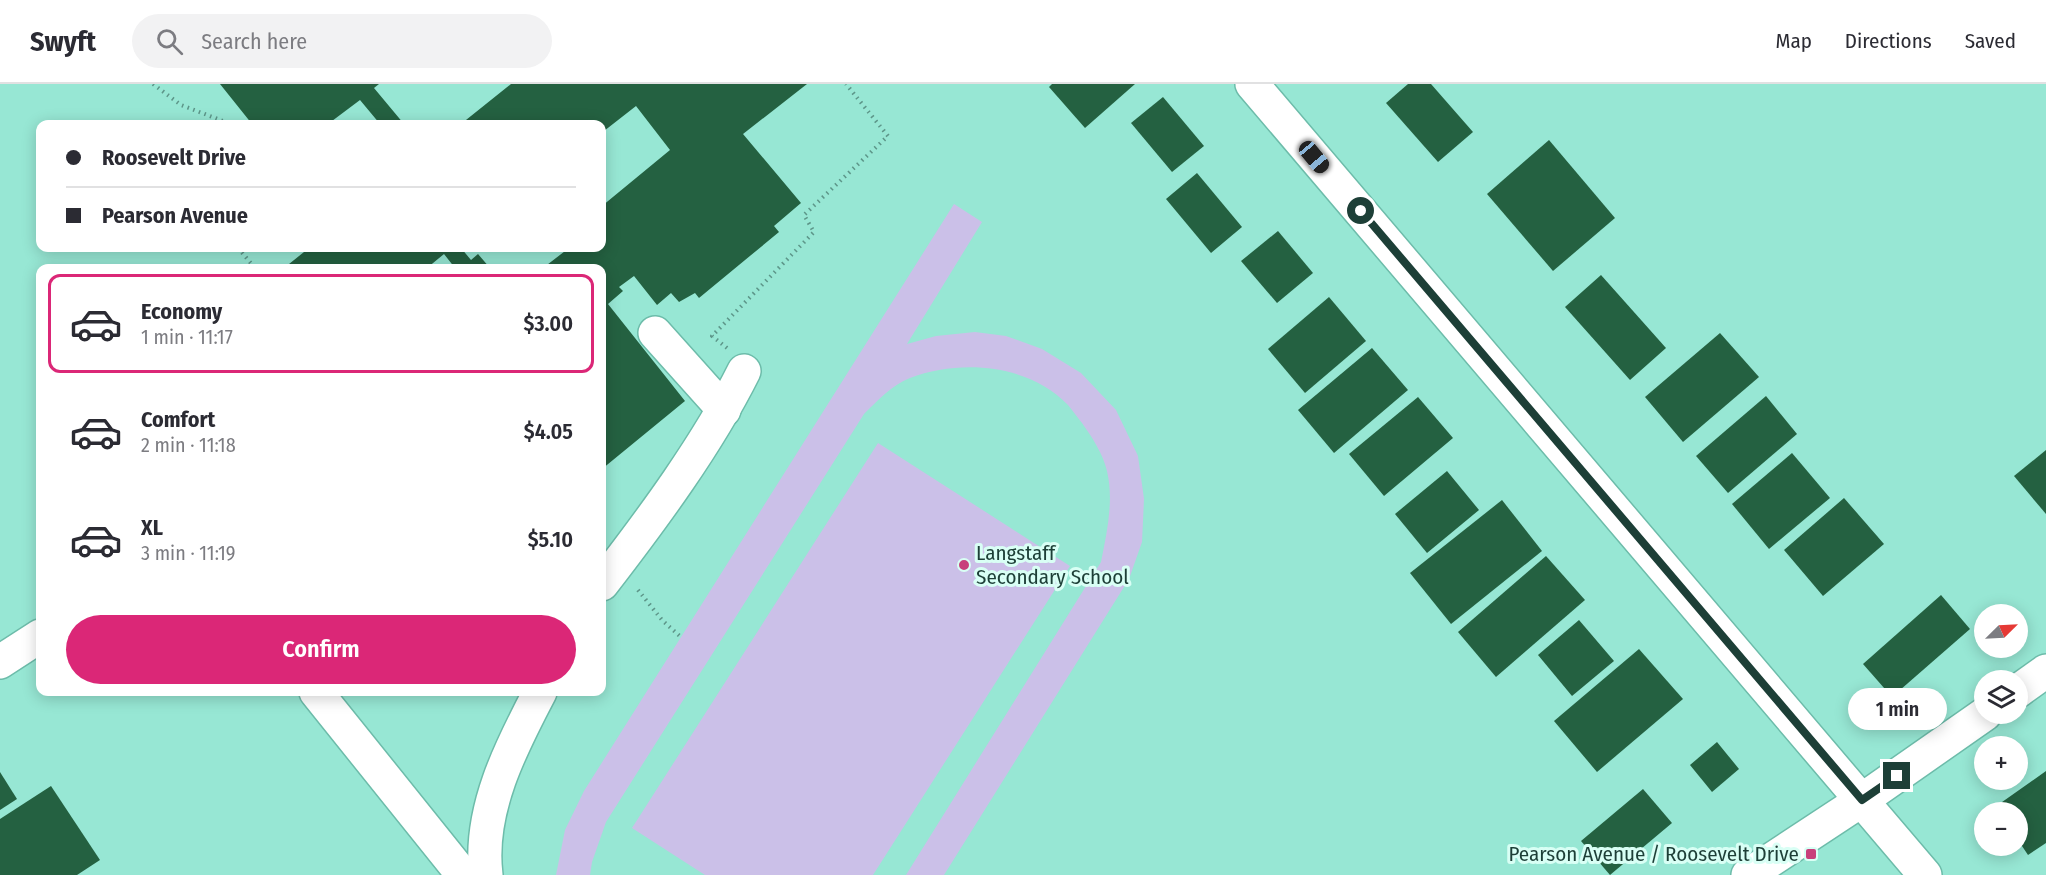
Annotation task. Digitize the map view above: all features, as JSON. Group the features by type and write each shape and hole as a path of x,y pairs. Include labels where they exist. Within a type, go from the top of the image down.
{"street":[{"path":"1252,84 1925,875"},
{"path":"655,333 724,410"},
{"path":"616,583 633,543 724,410 744,371"},
{"path":"0,662 36,639"},
{"path":"2028,684 2046,671"},
{"path":"319,696 463,875"},
{"path":"486,875 484,863 487,826 500,778 517,735 538,696"},
{"path":"1748,875 1862,800 1974,722"}],"path":[{"path":"153,84 181,105 217,120"},
{"path":"744,371 739,358 712,336 814,232 804,215 888,136 846,84"},
{"path":"241,252 252,264"},
{"path":"616,583 681,638"}],"shaded area":[{"path":"954,204 982,222 907,344 936,336 975,332 1006,336 1042,349 1081,373 1116,410 1138,456 1144,499 1142,542 1129,579 944,875 906,875 1101,562 1109,517 1110,494 1105,465 1086,428 1068,405 1052,391 1034,381 1014,373 972,367 930,372 903,381 864,414 606,822 592,862 590,875 556,875 565,830 584,791"},
{"path":"878,443 1070,566 873,875 705,875 632,828"}],"building":[{"path":"220,84 379,84 374,88 401,120 377,120 360,100 333,120 249,120"},
{"path":"511,84 807,84 743,134 801,203 774,226 779,232 699,298 695,293 679,302 671,293 657,305 634,276 619,287 623,291 608,304 685,401 606,466 606,264 548,264 564,252 606,252 606,203 670,150 636,106 606,129 606,120 466,120"},
{"path":"1052,84 1135,84 1085,128 1049,87"},
{"path":"1408,84 1431,84 1473,132 1438,162 1386,103"},
{"path":"1163,97 1204,146 1172,172 1131,123"},
{"path":"1549,140 1615,218 1553,271 1487,194"},
{"path":"1197,173 1242,227 1211,253 1166,199"},
{"path":"1278,231 1313,273 1277,303 1241,261"},
{"path":"304,252 464,252 471,260 478,254 487,264 452,264 444,254 432,264 289,264"},
{"path":"1601,275 1666,348 1630,380 1565,307"},
{"path":"1329,297 1366,341 1305,393 1268,349"},
{"path":"1720,333 1759,377 1683,442 1645,397"},
{"path":"1372,348 1408,390 1334,453 1298,410"},
{"path":"1766,396 1797,434 1728,493 1696,456"},
{"path":"1418,397 1453,438 1384,496 1349,454"},
{"path":"2046,450 2046,514 2014,476"},
{"path":"1792,453 1830,498 1769,549 1732,504"},
{"path":"1447,471 1479,510 1427,553 1395,514"},
{"path":"1844,498 1884,544 1823,596 1784,550"},
{"path":"1502,500 1542,551 1451,624 1410,573"},
{"path":"1546,556 1585,600 1496,677 1458,632"},
{"path":"1941,595 1970,629 1892,697 1863,664"},
{"path":"1579,620 1614,661 1572,696 1538,655"},
{"path":"1639,649 1683,699 1597,772 1554,721"},
{"path":"1717,742 1739,769 1712,792 1690,765"},
{"path":"2046,771 2046,843 2028,855 2028,802 2002,802 2019,790 2028,790 2028,784"},
{"path":"0,772 17,799 0,810"},
{"path":"51,786 100,860 77,875 0,875 0,819"},
{"path":"1643,789 1672,823 1610,875 1581,841"}],"place":[{"name":"Langstaff Secondary School","path":"964,565"},
{"name":"Pearson Avenue / Roosevelt Drive","path":"1811,854"}],"route":[{"path":"1361,211 1862,800 1897,776"}]}
